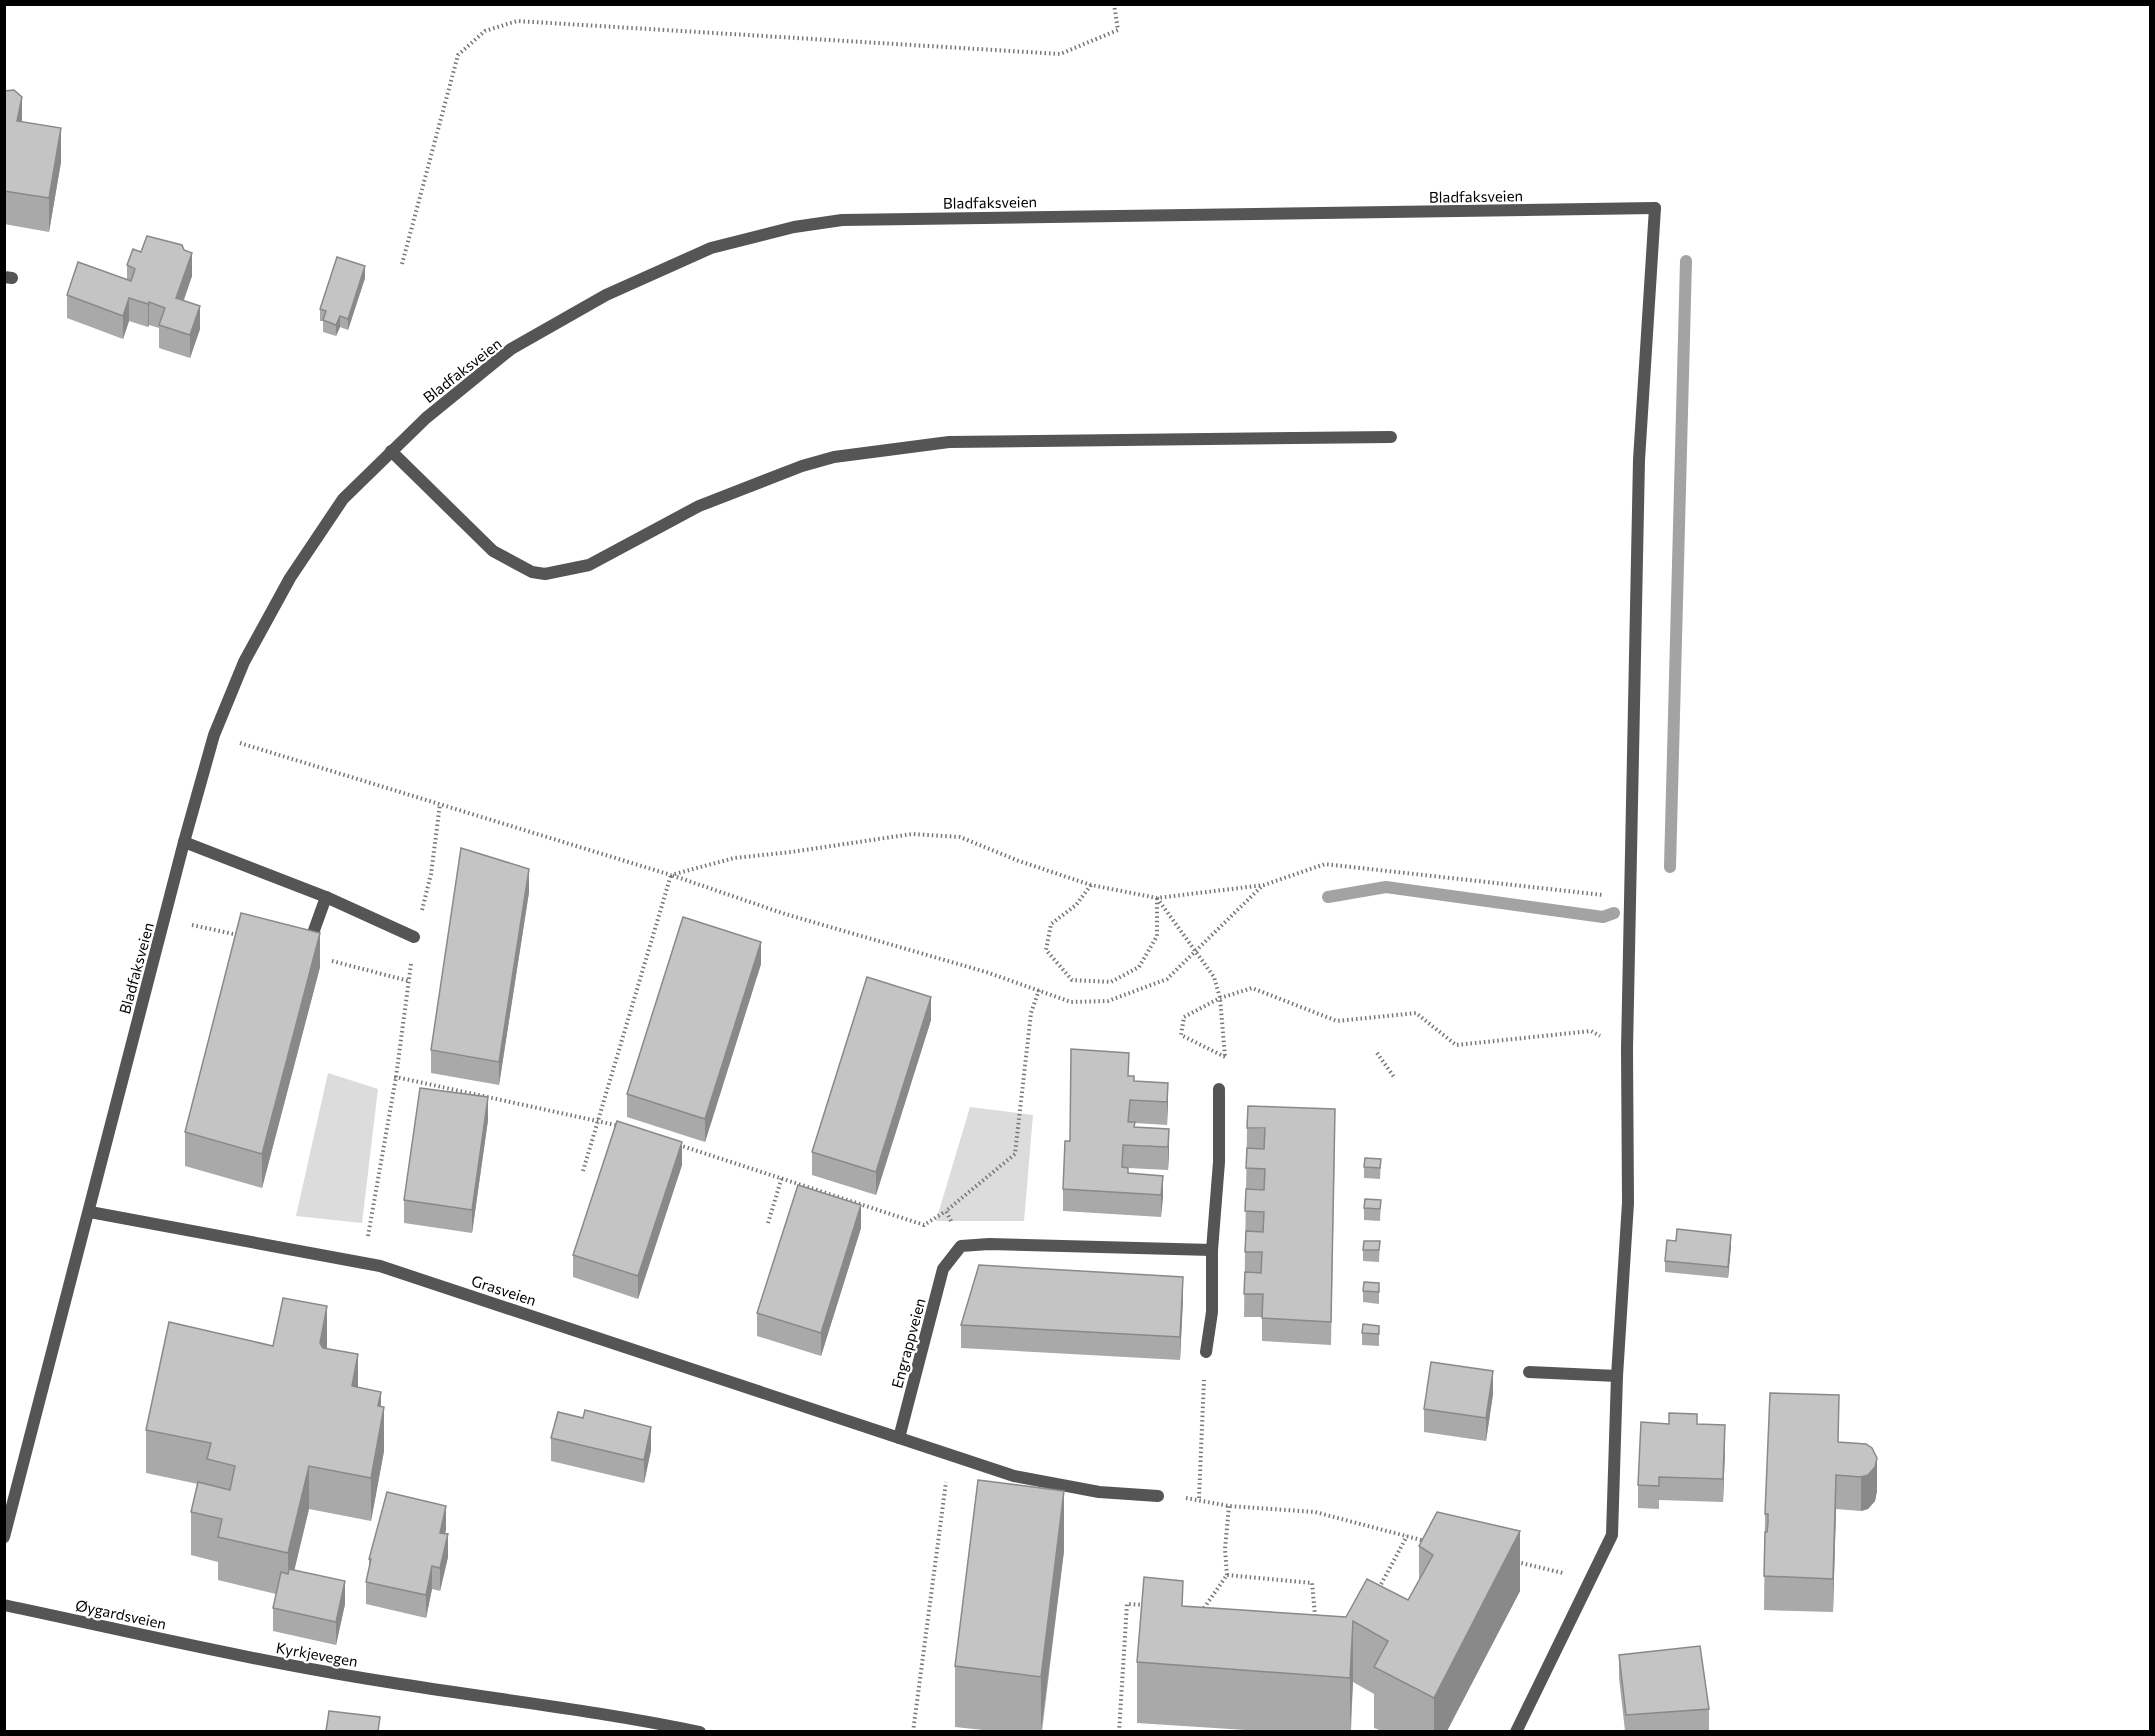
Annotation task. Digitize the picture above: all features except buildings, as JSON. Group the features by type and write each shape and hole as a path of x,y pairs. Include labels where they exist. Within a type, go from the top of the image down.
{"street":[{"name":"Bladfaksveien","path":"4,1537 184,842 214,735 244,662 290,578 343,500 391,451 489,365 606,294 711,248 794,226 842,220 1655,208 1639,460 1632,898"},
{"path":"391,451 493,551 532,572 545,574 589,565 699,507 802,466 834,457 949,442 1391,437"},
{"path":"184,842 326,897 414,938"},
{"path":"302,962 326,897"},
{"path":"1516,1731 1612,1535 1617,1376 1628,1203 1627,1048 1632,898"},
{"path":"1206,1352 1212,1312 1212,1250 1219,1162 1219,1089"},
{"name":"Grasveien","path":"90,1212 380,1266 899,1438"},
{"path":"961,1246 989,1244 1212,1250"},
{"name":"Engrappveien","path":"899,1438 943,1269 961,1246"},
{"path":"1529,1372 1617,1376"},
{"path":"899,1438 1043,1486 1158,1496"},
{"name":"Øygardsveien","path":"4,1605 230,1654"},
{"name":"Kyrkjevegen","path":"230,1654 399,1684 609,1713 700,1731"}],"path":[{"path":"402,264 458,55 485,31 518,21 1060,54 1118,30 1114,4"},
{"path":"214,735 671,875 785,914 1039,990 1071,1002 1108,1001 1167,979 1264,885"},
{"path":"368,1238 396,1077 414,938 431,874 440,804"},
{"path":"671,875 734,858 912,834 960,837 1019,861 1090,885 1157,898 1264,885 1325,864 1632,898"},
{"path":"583,1171 671,875"},
{"path":"1090,885 1076,905 1051,924 1046,950 1072,980 1111,982 1139,967 1157,936 1157,898"},
{"path":"1157,898 1214,977 1220,998 1225,1057 1219,1089"},
{"path":"1225,1057 1181,1035 1184,1017 1220,998 1252,988 1337,1022 1416,1013 1456,1045 1591,1031 1627,1048"},
{"path":"672,1142 924,1225 946,1211 1015,1154 1031,1013 1039,990"},
{"path":"1377,1053 1394,1077"},
{"path":"396,1077 598,1119 630,1129"},
{"path":"768,1223 782,1177"},
{"path":"946,1211 961,1246"},
{"path":"1199,1498 1205,1371"},
{"path":"913,1731 951,1457"},
{"path":"1158,1496 1199,1498 1229,1506 1315,1512 1430,1542"},
{"path":"1204,1608 1227,1575 1225,1549 1229,1506"},
{"path":"1376,1593 1407,1536"},
{"path":"1510,1561 1591,1580"},
{"path":"1227,1575 1312,1583 1315,1615"},
{"path":"1119,1731 1127,1604 1150,1605"},
{"path":"1193,1608 1215,1609"},
{"path":"1304,1615 1326,1617"}],"shaded area":[{"path":"328,1073 378,1089 362,1223 296,1216"},
{"path":"970,1107 1033,1115 1024,1221 936,1221"}],"waterway":[{"path":"1670,867 1686,261"},
{"path":"1328,897 1386,887 1603,917 1614,913"}]}
